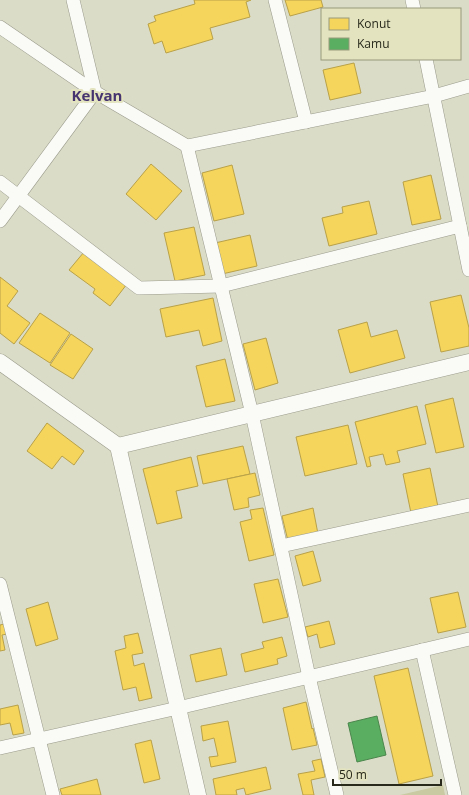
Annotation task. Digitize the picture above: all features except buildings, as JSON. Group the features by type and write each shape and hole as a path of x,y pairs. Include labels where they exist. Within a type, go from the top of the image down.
{"street":[{"path":"0,221 95,92 74,0"},
{"path":"275,0 306,122"},
{"path":"0,27 95,92 187,146 434,96 469,86"},
{"path":"426,60 469,270"},
{"path":"187,146 252,414 309,677 337,795"},
{"path":"0,182 139,288 221,286 460,226"},
{"path":"0,362 118,446 198,795"},
{"path":"118,446 469,362"},
{"path":"281,546 469,505"},
{"path":"0,584 4,615 39,740 52,795"},
{"path":"0,748 178,708 469,639"},
{"path":"422,650 455,795"}],"green space":[{"path":"443,785 445,795 400,795"}],"district":[{"name":"Kelvan","path":"97,95"}]}
